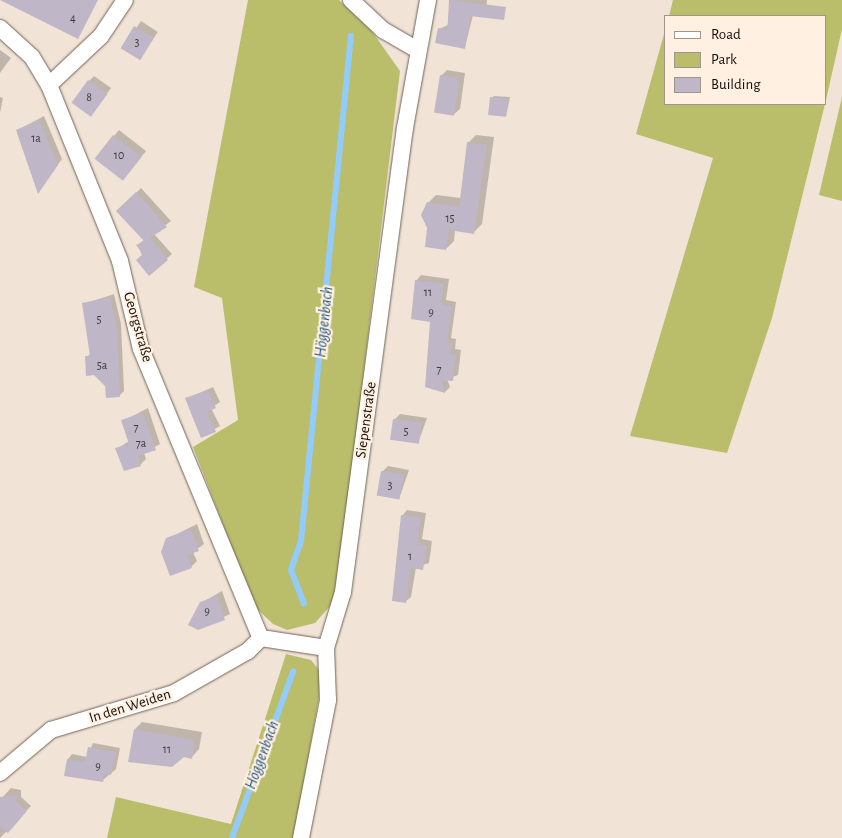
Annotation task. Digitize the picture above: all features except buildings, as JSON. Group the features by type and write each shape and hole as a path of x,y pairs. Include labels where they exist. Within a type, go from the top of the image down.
{"street":[{"path":"49,85 101,36 125,0"},
{"path":"351,0 383,30 417,50"},
{"name":"Siepenstraße","path":"301,838 328,700 326,648 343,592 417,50 428,0"},
{"name":"Georgstraße","path":"0,28 32,57 49,85 120,261 141,349 261,638"},
{"path":"261,638 326,648"},
{"name":"In den Weiden","path":"0,773 51,730 174,693 248,651 261,638"}],"green space":[{"path":"248,0 339,0 371,30 400,71 338,586 331,605 315,623 287,630 273,624 255,607 193,447 238,420 222,298 194,287"},
{"path":"673,0 842,0 842,29 827,96 827,15 669,15"},
{"path":"664,34 664,105 825,105 772,318 727,453 630,436 713,158 636,134"},
{"path":"842,97 842,201 819,195"},
{"path":"286,654 311,660 320,671 319,697 294,838 107,838 116,797 231,824"}],"waterway":[{"name":"Höggenbach","path":"304,604 291,570 301,541 351,36"},
{"name":"Höggenbach","path":"232,838 293,672"}]}
